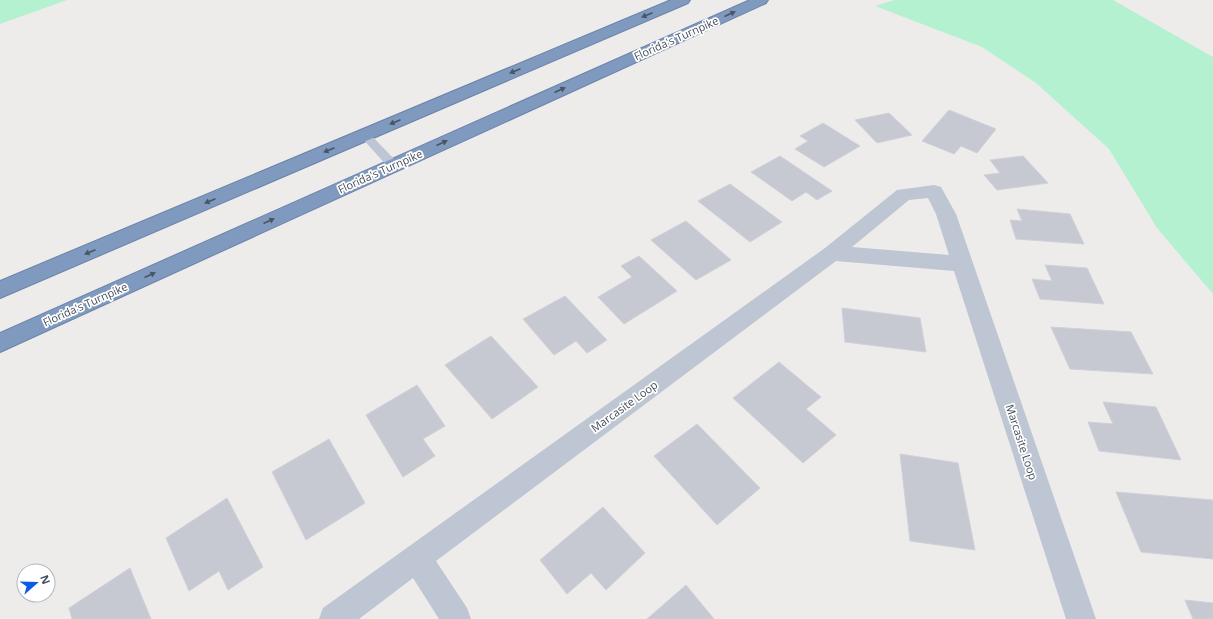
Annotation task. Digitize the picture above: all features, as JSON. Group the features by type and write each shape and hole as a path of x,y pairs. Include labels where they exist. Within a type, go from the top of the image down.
{"highway":[{"path":"0,290 683,0"},
{"name":"Florida's Turnpike","path":"0,343 761,0"}],"street":[{"name":"Marcasite Loop","path":"334,619 832,253 904,194 934,190 946,214 1081,619"},
{"path":"832,253 963,264"},
{"path":"416,558 456,619"}],"lane":[{"path":"365,135 393,165"}],"green space":[{"path":"0,0 67,0 0,24"},
{"path":"895,0 1113,0 1213,57 1213,294 1157,228 1109,149 1036,83 982,47 875,6"}],"building":[{"path":"949,110 996,129 977,153 961,146 954,154 922,141"},
{"path":"889,113 912,135 877,143 855,120"},
{"path":"823,123 860,146 824,167 795,149 808,141 800,136"},
{"path":"780,156 832,191 817,200 806,192 792,201 751,172"},
{"path":"1023,156 1048,183 997,190 984,175 1000,173 990,160"},
{"path":"730,184 782,222 750,242 698,201"},
{"path":"1017,209 1070,214 1084,244 1016,239 1010,220 1022,221"},
{"path":"686,221 731,260 696,280 651,240"},
{"path":"639,256 677,291 624,324 598,297 632,277 621,266"},
{"path":"1045,265 1087,268 1104,304 1040,299 1032,279 1052,281"},
{"path":"565,296 607,340 587,353 576,341 554,355 523,319"},
{"path":"842,308 920,318 926,352 845,342"},
{"path":"1051,327 1131,332 1153,374 1070,369"},
{"path":"491,336 538,387 492,419 445,365"},
{"path":"779,362 821,397 806,409 836,435 803,463 733,398"},
{"path":"417,385 445,426 423,439 435,456 403,477 366,415"},
{"path":"1103,402 1156,407 1181,460 1099,451 1088,422 1113,424"},
{"path":"697,424 760,488 717,525 654,456"},
{"path":"329,439 365,503 306,540 272,472"},
{"path":"900,454 958,463 975,550 910,541"},
{"path":"1116,492 1213,500 1213,559 1141,552"},
{"path":"227,498 263,567 228,590 219,571 189,591 166,538"},
{"path":"603,507 645,553 606,590 591,573 567,594 540,560"},
{"path":"130,568 151,619 72,619 69,608"},
{"path":"686,585 714,619 647,619"},
{"path":"1185,600 1213,603 1213,619 1193,619"}]}
